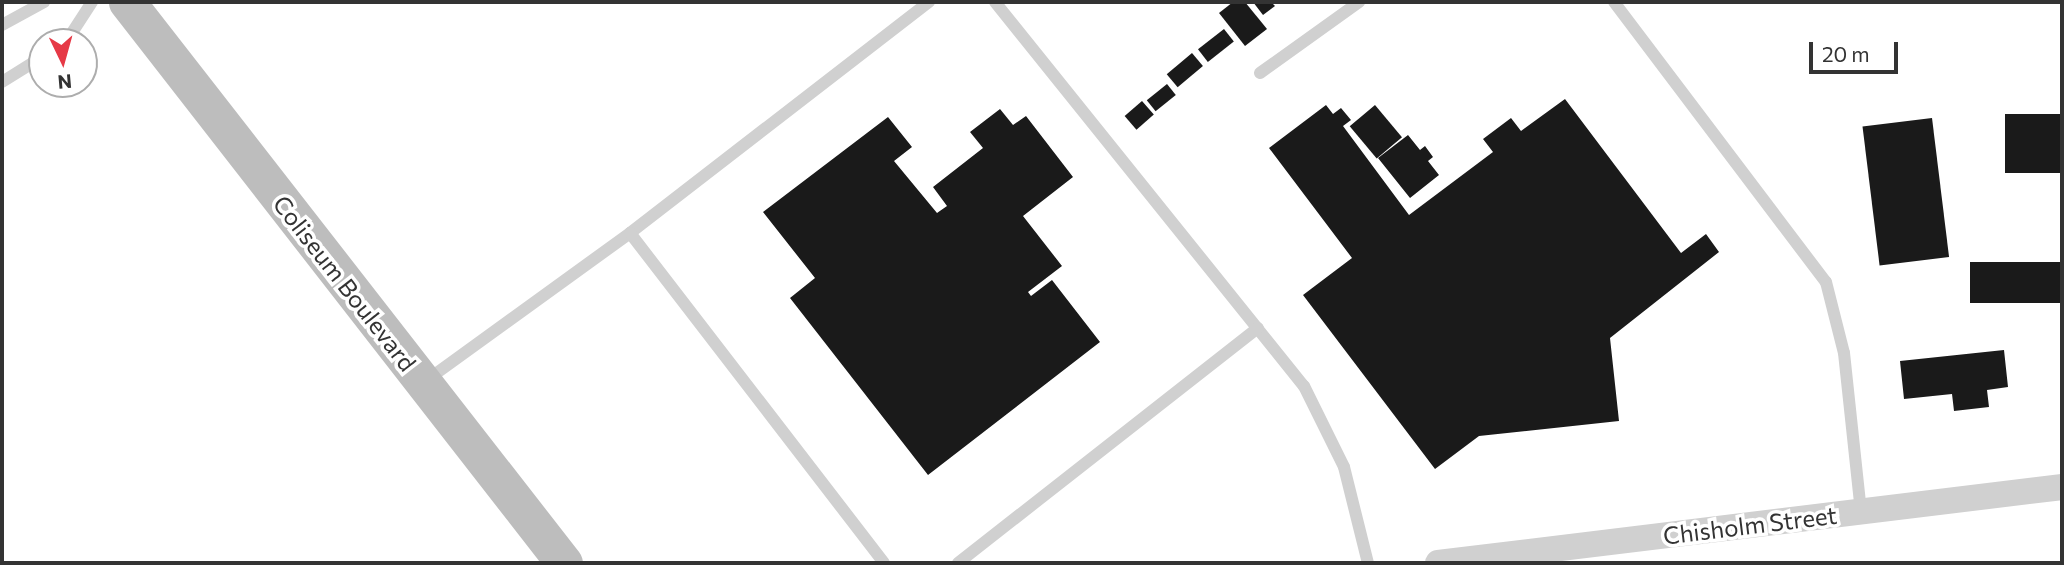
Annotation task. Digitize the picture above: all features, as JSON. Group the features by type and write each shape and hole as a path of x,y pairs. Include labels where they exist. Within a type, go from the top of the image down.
{"main road":[{"name":"Coliseum Boulevard","path":"127,2 564,563"}],"street":[{"name":"Chisholm Street","path":"1438,563 2062,487"}],"lane":[{"path":"2,25 44,2"},
{"path":"75,28 92,2"},
{"path":"423,383 630,233 929,2"},
{"path":"995,2 1304,386 1332,437 1368,563"},
{"path":"1260,73 1359,2"},
{"path":"1614,2 1826,282 1844,353 1861,511"},
{"path":"2,82 28,66"},
{"path":"630,233 884,563"},
{"path":"958,563 1258,328"}],"building":[{"path":"1233,2 1245,2 1267,29 1245,46 1219,13"},
{"path":"1253,2 1271,2 1275,6 1263,15"},
{"path":"1224,29 1234,42 1208,62 1198,49"},
{"path":"1192,53 1203,66 1178,87 1167,74"},
{"path":"1167,84 1176,95 1156,111 1147,100"},
{"path":"1565,99 1681,253 1706,234 1719,252 1610,338 1619,421 1479,436 1435,469 1303,295 1352,258 1269,148 1326,105 1333,114 1341,108 1351,120 1343,126 1409,215 1493,152 1483,139 1511,118 1521,131"},
{"path":"1142,101 1154,115 1136,130 1125,116"},
{"path":"1375,105 1402,137 1377,158 1350,126"},
{"path":"1000,109 1013,125 1026,116 1073,177 1023,216 1062,266 1028,292 1031,296 1052,280 1100,342 928,475 790,298 815,278 763,212 888,117 912,147 894,161 937,213 947,206 933,187 983,148 970,132"},
{"path":"2005,114 2062,114 2062,173 2005,173"},
{"path":"1932,118 1949,257 1880,265 1863,127"},
{"path":"1408,135 1420,150 1425,146 1433,157 1428,161 1439,175 1410,198 1378,158"},
{"path":"1970,262 2062,262 2062,303 1970,303"},
{"path":"2004,350 2008,387 1987,390 1989,407 1954,411 1952,394 1904,399 1900,361"}]}
